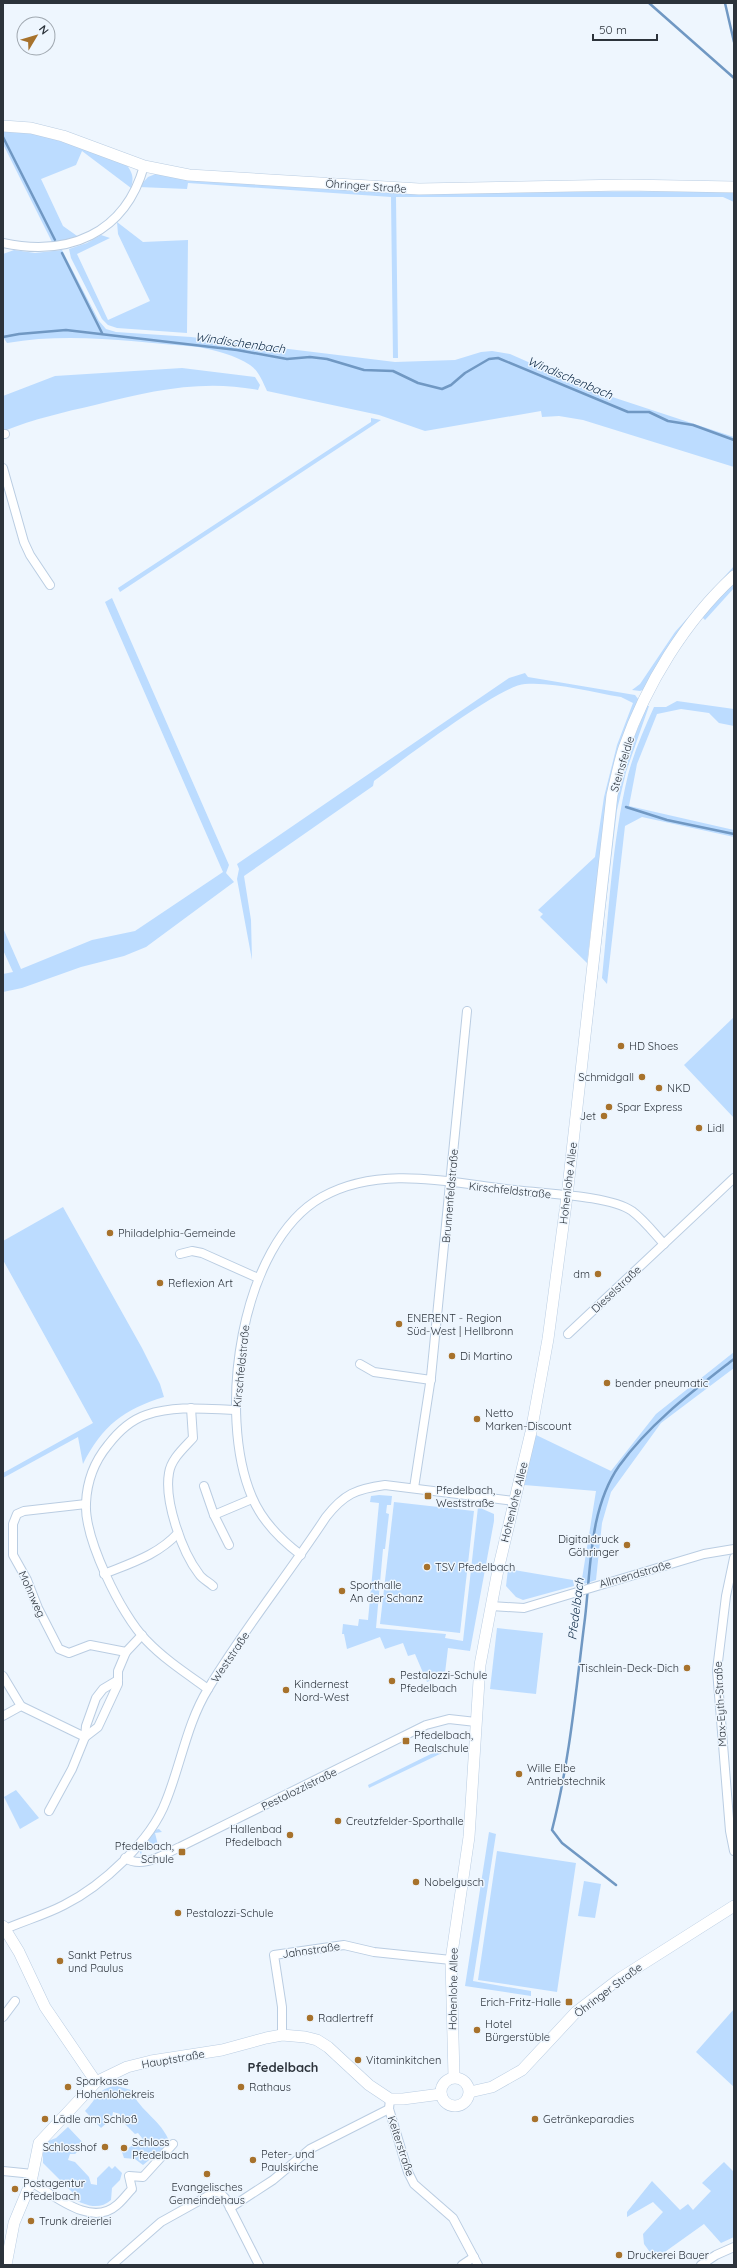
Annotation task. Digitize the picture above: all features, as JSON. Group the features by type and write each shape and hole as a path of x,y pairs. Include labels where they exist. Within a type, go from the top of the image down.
{"main road":[{"name":"Öhringer Straße","path":"5,126 30,128 63,136 144,166 189,176 419,189 626,185 734,186"},
{"name":"Steinsfeldle","path":"593,960 612,795 624,747 660,670 697,616 734,576"},
{"name":"Hohenlohe Allee","path":"454,2073 451,1960 469,1837 480,1665 490,1606 531,1432 548,1339 567,1196 593,960"},
{"name":"Öhringer Straße","path":"470,2092 492,2087 522,2070 582,2007 619,1979 734,1906"},
{"path":"4,1928 45,2007 96,2082"},
{"name":"Hauptstraße","path":"6,2265 14,2223 32,2178 39,2143 96,2082 127,2067 208,2053 282,2035 318,2040 389,2104 404,2099 441,2094"},
{"path":"454,2073 466,2083 470,2092 463,2104 454,2106 445,2102 441,2094 444,2083 454,2073"}],"street":[{"path":"3,243 24,248 45,248 79,242 95,234 109,223 124,206 138,182 144,166"},
{"path":"3,468 24,542 30,555 50,585"},
{"name":"Brunnenfeldstraße","path":"414,1488 430,1380 468,1011"},
{"name":"Kirschfeldstraße","path":"301,1555 284,1543 271,1528 252,1498 244,1475 239,1450 236,1410 245,1323 258,1278 273,1246 288,1226 321,1197 348,1185 368,1180 400,1177 567,1196"},
{"name":"Dieselstraße","path":"568,1334 734,1178"},
{"path":"567,1196 618,1204 630,1210 640,1218 664,1244"},
{"path":"180,1254 192,1251 202,1253 258,1278"},
{"path":"360,1364 374,1372 430,1380"},
{"path":"208,1689 176,1665 142,1635 117,1598 104,1574 90,1529 86,1504 90,1474 98,1457 115,1436 129,1424 145,1416 174,1408 236,1410"},
{"path":"191,1408 193,1438 173,1461 169,1472 170,1508 178,1533 199,1575 214,1586"},
{"name":"Weststraße","path":"4,1928 53,1910 83,1894 140,1843 163,1808 176,1776 190,1725 208,1689 326,1517 345,1497 365,1488 385,1485 514,1501"},
{"path":"204,1486 214,1515 229,1545"},
{"path":"214,1515 252,1498"},
{"name":"Mohnweg","path":"86,1504 24,1511 17,1514 13,1524 13,1555 30,1586 38,1608 59,1649 69,1653 90,1645 126,1652"},
{"path":"104,1574 146,1558 170,1542 178,1533"},
{"path":"3,1547 12,1543"},
{"name":"Allmendstraße","path":"490,1606 524,1608 582,1589 704,1554 734,1549"},
{"name":"Max-Eyth-Straße","path":"734,1558 726,1596 716,1670 730,1831 734,1851"},
{"path":"85,1737 98,1727 118,1680 118,1671 126,1652 142,1635"},
{"path":"3,1676 21,1706 85,1737"},
{"path":"49,1811 72,1769 85,1737 86,1726 96,1698 103,1689 118,1680"},
{"path":"3,1716 21,1706"},
{"name":"Pestalozzistraße","path":"125,1858 133,1863 141,1864 174,1850 426,1725 449,1719 476,1722"},
{"name":"Jahnstraße","path":"282,2035 282,2007 274,1955 344,1945 374,1952 451,1960"},
{"path":"3,2017 15,2001"},
{"path":"230,2208 273,2180 310,2149 389,2104"},
{"name":"Kelterstraße","path":"389,2104 408,2172 414,2184 453,2218 476,2261"},
{"path":"3,2171 32,2178 82,2211 106,2211 116,2206 132,2189 129,2176 143,2177 173,2144"},
{"path":"112,2265 161,2222 215,2192 219,2192 230,2208 260,2265"},
{"path":"701,2265 716,2255 734,2247"},
{"path":"462,2265 476,2261"}],"shaded area":[{"path":"3,128 35,134 66,143 126,164 132,176 131,188 82,151 76,165 41,179 63,226 80,238 52,242 3,144"},
{"path":"158,173 395,192 734,191 734,202 723,197 396,197 398,358 393,358 391,197 188,183 187,189 139,187 148,177"},
{"path":"117,222 143,242 188,240 187,333 117,328 108,325 102,319 71,258 69,249 87,243 101,235 110,238 77,254 108,320 150,301 118,234"},
{"path":"14,250 35,253 62,250 99,321 106,329 116,332 191,337 395,362 455,360 481,352 492,351 510,354 594,391 734,437 734,467 583,420 559,416 542,417 541,411 425,431 379,415 267,391 258,373 250,365 225,353 198,347 79,338 55,338 7,343 3,337 3,254"},
{"path":"182,368 255,377 260,385 258,390 237,387 196,386 156,391 60,413 4,431 3,429 3,396 55,376"},
{"path":"371,418 381,420 120,592 118,588 371,422"},
{"path":"734,566 734,571 646,689 640,691 632,690 640,684 675,632"},
{"path":"734,582 734,588 705,620 702,617"},
{"path":"112,598 229,865 226,873 234,882 146,947 124,956 81,967 22,988 3,992 3,974 13,972 3,950 3,928 21,969 92,940 135,931 223,872 105,602"},
{"path":"525,673 528,677 635,695 639,700 599,863 587,963 540,917 543,914 538,910 595,857 604,797 617,745 633,703 621,697 549,684 525,684 512,688 473,710 374,781 373,786 244,876 251,920 252,960 237,879 239,869 237,864 509,678"},
{"path":"677,701 734,709 734,726 719,723 709,713 681,709 657,714 637,764 629,806 734,830 734,837 642,817 625,826 607,984 602,978 612,876 618,825 630,766 654,707 666,707"},
{"path":"647,706 649,706 626,772 617,810 589,1048 617,795 630,747"},
{"path":"734,1017 734,1118 684,1065"},
{"path":"63,1207 142,1348 160,1384 164,1397 137,1407 126,1413 106,1429 90,1451 83,1464 78,1437 3,1478 3,1473 93,1423 3,1260 3,1241"},
{"path":"734,1352 734,1368 661,1423 611,1492 602,1523 596,1580 581,1585 596,1491 524,1485 534,1434 611,1471 656,1414"},
{"path":"371,1496 392,1496 391,1505 387,1505 386,1513 389,1514 385,1549 383,1549 376,1628 446,1634 445,1638 463,1641 478,1507 494,1514 494,1521 470,1651 448,1648 445,1673 427,1682 415,1654 408,1656 403,1643 385,1649 380,1637 347,1649 344,1634 342,1634 343,1624 358,1626 359,1619 368,1620 379,1503 370,1502"},
{"name":"TSV Pfedelbach","path":"394,1502 474,1511 460,1633 380,1624"},
{"path":"508,1569 573,1580 574,1586 523,1600 516,1597 506,1586"},
{"path":"497,1628 543,1633 536,1694 490,1689"},
{"path":"441,1749 442,1753 369,1788 368,1785"},
{"path":"16,1790 39,1818 20,1829 4,1797"},
{"path":"159,1829 162,1832 155,1833 158,1845 142,1850 141,1855 139,1849 154,1830"},
{"path":"489,1832 496,1834 473,1981 531,1991 531,1996 465,1986"},
{"path":"497,1851 576,1863 557,1992 478,1980"},
{"path":"584,1881 601,1884 595,1918 578,1916"},
{"path":"734,2009 734,2087 696,2052"},
{"path":"117,2086 131,2090 140,2105 162,2128 170,2143 143,2165 135,2159 124,2158 122,2152 142,2138 138,2133 135,2134 120,2119 120,2114 113,2112 112,2118 101,2128 85,2111 98,2094 106,2089"},
{"path":"68,2127 85,2145 75,2154 70,2154 68,2160 75,2162 89,2177 91,2184 97,2185 97,2178 109,2166 112,2169 115,2166 122,2173 120,2180 112,2188 111,2200 102,2205 86,2205 72,2198 74,2194 43,2163 43,2153 48,2141 56,2138"},
{"path":"724,2162 734,2172 734,2237 721,2243 704,2224 655,2259 644,2244 643,2234 663,2212 653,2202 627,2217 627,2212 652,2181 680,2210 688,2204 693,2210 711,2191 702,2183"}],"waterway":[{"path":"649,3 734,78"},
{"path":"725,3 734,42"},
{"path":"3,137 55,240"},
{"path":"62,253 102,333"},
{"name":"Windischenbach","path":"3,337 19,334 66,330 237,350 287,359 310,357 327,359 364,370 393,371 418,383 442,389 451,385 465,373 489,359 498,358 628,412 649,412 668,421 693,425 734,440"},
{"path":"626,807 667,820 734,834"},
{"name":"Pfedelbach","path":"616,1885 562,1843 552,1830 572,1724 585,1618 590,1559 597,1520 609,1483 631,1450 673,1408 734,1359"}],"place":[{"name":"HD Shoes","path":"621,1046"},
{"name":"Schmidgall","path":"642,1077"},
{"name":"NKD","path":"659,1088"},
{"name":"Spar Express","path":"609,1107"},
{"name":"Jet","path":"604,1116"},
{"name":"Lidl","path":"699,1128"},
{"name":"Philadelphia-Gemeinde","path":"110,1233"},
{"name":"dm","path":"598,1274"},
{"name":"Reflexion Art","path":"160,1283"},
{"name":"ENERENT - Region Süd-West | Hellbronn","path":"399,1324"},
{"name":"Di Martino","path":"452,1356"},
{"name":"bender pneumatic","path":"607,1383"},
{"name":"Netto Marken-Discount","path":"477,1419"},
{"name":"Pfedelbach, Weststraße","path":"428,1496"},
{"name":"Digitaldruck Göhringer","path":"627,1545"},
{"name":"TSV Pfedelbach","path":"427,1567"},
{"name":"Sporthalle An der Schanz","path":"342,1591"},
{"name":"Tischlein-Deck-Dich","path":"687,1668"},
{"name":"Pestalozzi-Schule Pfedelbach","path":"392,1681"},
{"name":"Kindernest Nord-West","path":"286,1690"},
{"name":"Pfedelbach, Realschule","path":"406,1741"},
{"name":"Wille Elbe Antriebstechnik","path":"519,1774"},
{"name":"Creutzfelder-Sporthalle","path":"338,1821"},
{"name":"Hallenbad Pfedelbach","path":"290,1835"},
{"name":"Pfedelbach, Schule","path":"182,1852"},
{"name":"Nobelgusch","path":"416,1882"},
{"name":"Pestalozzi-Schule","path":"178,1913"},
{"name":"Sankt Petrus und Paulus","path":"60,1961"},
{"name":"Erich-Fritz-Halle","path":"569,2002"},
{"name":"Radlertreff","path":"310,2018"},
{"name":"Hotel Bürgerstüble","path":"477,2030"},
{"name":"Vitaminkitchen","path":"358,2060"},
{"name":"Sparkasse Hohenlohekreis","path":"68,2087"},
{"name":"Rathaus","path":"241,2087"},
{"name":"Lädle am Schloß","path":"45,2119"},
{"name":"Getränkeparadies","path":"535,2119"},
{"name":"Schlosshof","path":"105,2147"},
{"name":"Schloss Pfedelbach","path":"124,2148"},
{"name":"Peter- und Paulskirche","path":"253,2160"},
{"name":"Evangelisches Gemeindehaus","path":"207,2174"},
{"name":"Postagentur Pfedelbach","path":"15,2189"},
{"name":"Trunk dreierlei","path":"31,2221"},
{"name":"Druckerei Bauer","path":"619,2255"}],"district":[{"name":"Pfedelbach","path":"283,2067"}]}
